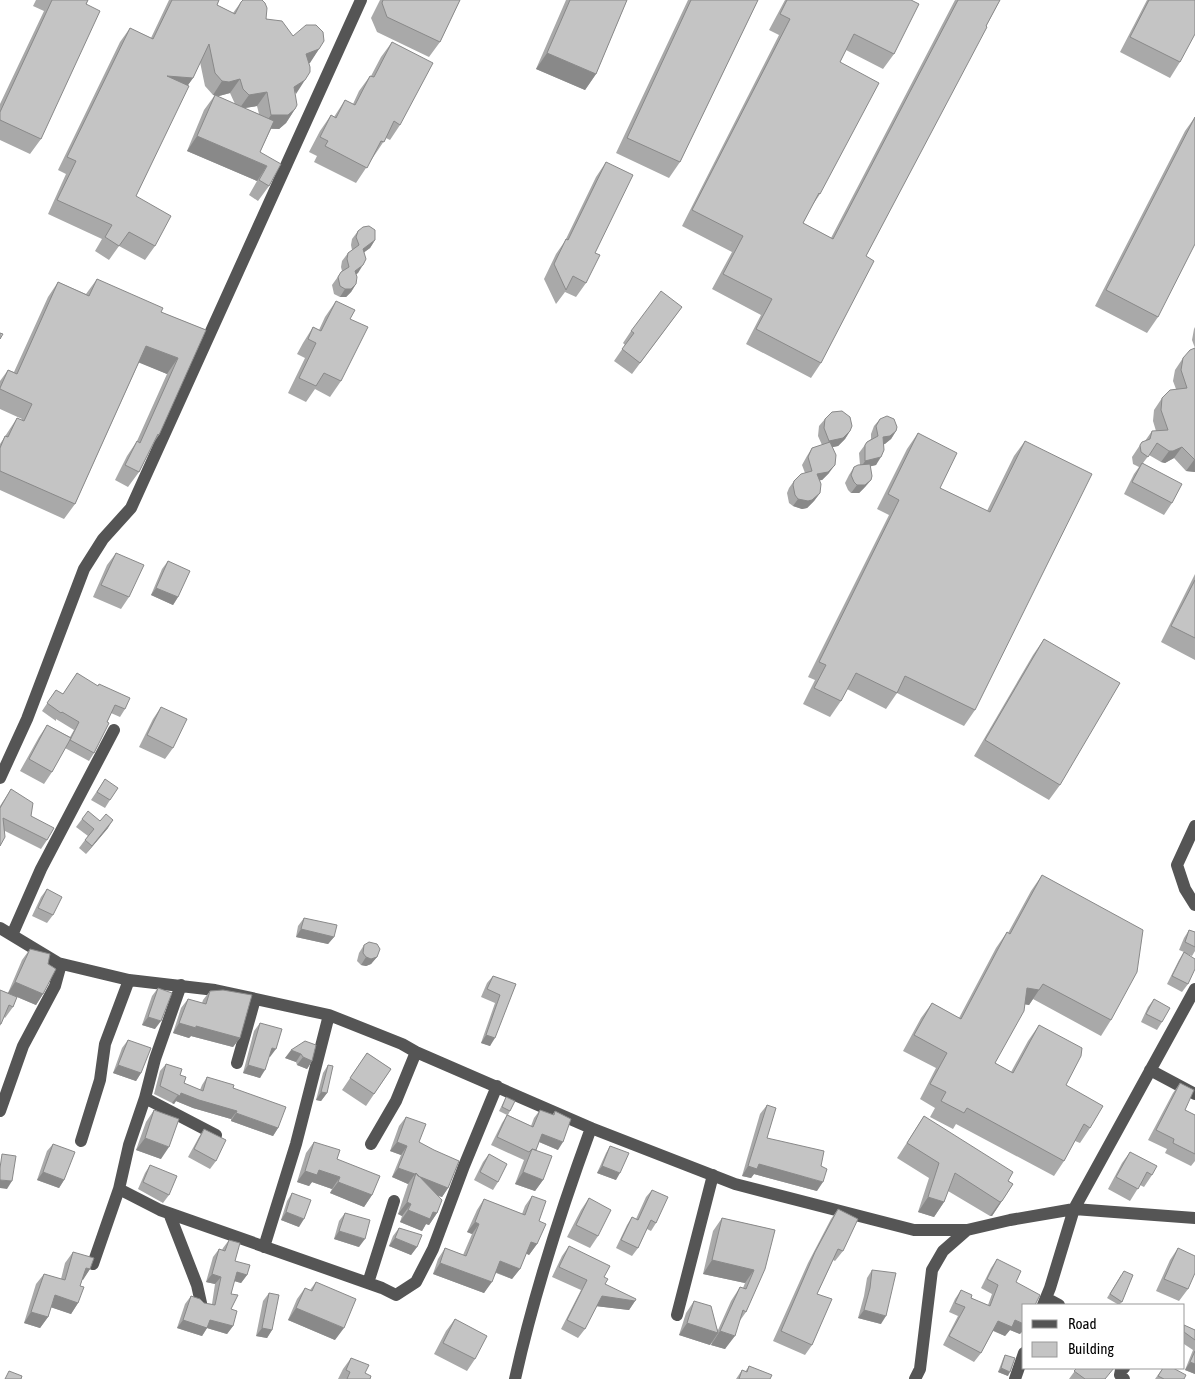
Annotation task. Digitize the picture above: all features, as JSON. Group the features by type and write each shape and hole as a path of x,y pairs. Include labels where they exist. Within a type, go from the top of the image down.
{"street":[{"path":"0,778 28,719 84,569 103,539 131,508 361,0"},
{"path":"12,935 41,869 114,730"},
{"path":"1195,826 1177,865 1185,889 1195,905"},
{"path":"0,928 61,964 129,980 181,985 329,1015 402,1044 416,1052 591,1128 735,1184 914,1230 967,1230 1010,1220 1074,1209 1195,1218"},
{"path":"0,1111 23,1046 55,986 61,964"},
{"path":"81,1141 100,1080 105,1044 129,980"},
{"path":"93,1264 119,1189 129,1145 145,1098 155,1059 181,985"},
{"path":"1045,1301 1074,1209 1195,988"},
{"path":"237,1063 255,999"},
{"path":"264,1247 296,1144 329,1015"},
{"path":"371,1144 396,1101 416,1052"},
{"path":"1150,1070 1195,1094"},
{"path":"119,1189 169,1213 368,1283 396,1296 416,1282 433,1249 496,1086"},
{"path":"145,1098 216,1135"},
{"path":"515,1379 536,1294 564,1203 591,1128"},
{"path":"677,1315 713,1175"},
{"path":"368,1283 394,1200"},
{"path":"169,1213 197,1285 201,1303"},
{"path":"915,1379 920,1369 932,1270 943,1251 967,1230"},
{"path":"1015,1379 1022,1359"},
{"path":"1122,1369 1120,1376 1124,1379"}],"building":[{"path":"52,0 88,0 86,4 100,11 41,139 0,120 0,112"},
{"path":"172,0 219,0 217,5 235,14 243,0 262,0 267,8 266,19 282,21 293,36 306,25 316,25 323,32 324,41 319,49 306,54 310,72 305,80 294,87 297,105 288,115 271,115 267,92 249,95 243,89 240,79 229,82 222,81 215,73 209,44 193,78 167,76 189,86 136,196 171,216 155,246 129,232 119,246 105,237 112,225 57,200 76,161 67,157 130,28 153,39"},
{"path":"383,0 460,0 440,42 387,17 382,3"},
{"path":"570,0 627,0 596,74 547,53"},
{"path":"691,0 758,0 680,162 627,138"},
{"path":"787,0 911,0 919,4 894,54 854,34 840,62 879,83 803,223 833,239 958,0 1000,0 866,256 874,261 821,363 756,329 772,299 723,274 743,236 692,210 790,19 780,14"},
{"path":"1149,0 1195,0 1195,34 1180,62 1130,37"},
{"path":"392,42 433,63 400,125 394,121 384,142 381,141 367,168 325,146 328,141 320,137 331,115 336,118 345,100 355,105 370,76 374,77"},
{"path":"215,95 274,121 260,152 281,164 269,186 259,180 267,166 197,136"},
{"path":"1195,117 1195,244 1158,317 1106,290"},
{"path":"606,162 633,175 595,253 600,255 586,283 573,276 566,290 554,264 566,239 568,240"},
{"path":"369,226 375,230 375,240 363,249 366,259 363,265 355,271 357,277 356,284 351,289 345,289 340,286 338,277 341,272 349,267 348,253 359,245 356,237 358,231 363,227"},
{"path":"97,279 163,308 161,312 206,330 159,435 139,472 125,465 137,441 140,443 178,358 146,346 75,504 0,471 0,448 5,436 8,437 17,418 24,421 32,404 0,388 8,370 17,374 58,282 89,296"},
{"path":"661,291 682,307 640,363 622,349 634,333 631,331"},
{"path":"336,301 355,310 350,319 368,327 341,381 324,373 316,386 299,378 316,343 308,339 313,327 321,331"},
{"path":"1195,348 1195,460 1182,447 1169,451 1157,443 1148,457 1141,452 1140,445 1142,442 1150,439 1152,431 1168,430 1161,410 1162,398 1170,390 1187,388 1181,370 1183,358 1190,350"},
{"path":"842,411 850,417 852,426 850,431 843,438 829,441 824,428 825,419 832,412"},
{"path":"887,416 894,419 897,427 896,431 890,436 883,437 884,450 881,457 865,461 865,445 878,436 876,426 880,419"},
{"path":"918,433 957,453 940,488 990,512 1025,441 1092,474 975,710 905,676 897,693 856,673 841,701 814,688 826,665 819,662 899,500 888,494"},
{"path":"830,442 836,455 835,465 828,472 817,474 821,484 820,493 812,500 798,499 795,495 794,481 801,474 812,471 808,457 812,448"},
{"path":"1142,463 1182,484 1172,503 1132,482"},
{"path":"870,464 871,480 865,485 857,485 851,475 854,467"},
{"path":"116,553 144,565 129,597 101,585"},
{"path":"168,561 190,571 178,597 156,588"},
{"path":"1195,580 1195,638 1171,626"},
{"path":"1044,639 1120,683 1060,785 985,740"},
{"path":"77,673 98,686 99,684 130,698 125,709 115,705 107,722 109,723 94,753 70,740 79,722 47,703 56,690 63,694"},
{"path":"161,707 187,719 173,748 147,735"},
{"path":"47,725 71,738 52,772 29,759"},
{"path":"105,779 118,788 110,800 97,792"},
{"path":"11,789 33,803 31,816 54,828 47,840 3,818 5,837 0,846 0,808"},
{"path":"88,811 100,821 106,814 113,820 92,846 85,840 94,829 82,819"},
{"path":"1042,875 1143,930 1137,972 1111,1020 1043,984 1039,990 1027,988 1024,1011 995,1063 1013,1073 1039,1025 1082,1048 1081,1056 1066,1085 1103,1106 1090,1128 1084,1124 1064,1161 967,1108 964,1113 941,1101 946,1092 930,1084 947,1053 914,1035 932,1003 961,1019 1007,932 1010,934"},
{"path":"47,889 62,897 53,915 38,908"},
{"path":"304,918 337,925 334,937 301,929"},
{"path":"1189,930 1195,932 1195,947 1185,942"},
{"path":"369,942 377,944 380,949 377,957 371,959 363,953 364,945"},
{"path":"30,949 50,954 48,964 56,969 43,994 15,982"},
{"path":"1184,952 1195,959 1195,969 1188,984 1172,976"},
{"path":"493,976 516,984 495,1038 486,1035 500,995 487,989"},
{"path":"158,988 172,993 161,1021 148,1017"},
{"path":"0,990 17,997 13,1007 9,1005 1,1024 0,1024"},
{"path":"223,990 252,995 240,1038 179,1023 188,999 206,1004 210,991"},
{"path":"1154,999 1170,1008 1162,1022 1146,1014"},
{"path":"260,1023 282,1029 276,1049 272,1048 265,1070 248,1065"},
{"path":"128,1040 151,1048 141,1073 118,1065"},
{"path":"305,1041 316,1045 312,1061 291,1050"},
{"path":"367,1053 391,1069 374,1094 350,1078"},
{"path":"166,1064 182,1069 180,1075 186,1077 184,1083 203,1091 207,1077 234,1085 233,1088 286,1107 278,1128 236,1113 237,1111 181,1093 180,1096 160,1086"},
{"path":"328,1065 333,1066 327,1093 321,1092"},
{"path":"1180,1083 1194,1090 1185,1110 1195,1115 1195,1154 1173,1143 1174,1139 1156,1130"},
{"path":"506,1097 515,1101 510,1111 502,1107"},
{"path":"767,1105 776,1108 767,1138 824,1151 821,1166 827,1169 823,1182 759,1164 757,1169 748,1166"},
{"path":"154,1110 179,1119 169,1147 145,1138"},
{"path":"540,1110 554,1115 555,1111 571,1119 563,1142 542,1134 536,1150 532,1149 529,1152 497,1137 507,1115 533,1127"},
{"path":"924,1116 1013,1172 1008,1181 1013,1184 1002,1201 1000,1202 955,1173 944,1202 928,1197 939,1163 907,1143"},
{"path":"406,1117 426,1124 419,1142 459,1161 448,1188 418,1176 416,1173 398,1168 407,1146 397,1142"},
{"path":"204,1129 226,1140 216,1161 194,1149"},
{"path":"314,1142 340,1150 337,1159 380,1176 372,1195 338,1182 340,1177 319,1170 317,1175 305,1171"},
{"path":"53,1144 75,1152 64,1180 43,1172"},
{"path":"610,1146 629,1153 620,1173 602,1166"},
{"path":"532,1149 552,1156 543,1180 523,1172"},
{"path":"1130,1152 1157,1166 1152,1175 1147,1172 1138,1189 1116,1177"},
{"path":"2,1154 16,1156 12,1181 0,1180"},
{"path":"489,1154 507,1164 498,1182 480,1172"},
{"path":"150,1165 177,1176 169,1195 143,1182"},
{"path":"416,1173 442,1200 437,1213 433,1212 430,1219 408,1210 411,1204 407,1202"},
{"path":"652,1190 668,1197 656,1223 651,1220 638,1248 621,1240 632,1217 638,1220"},
{"path":"292,1193 311,1200 304,1219 286,1212"},
{"path":"532,1196 546,1201 539,1221 546,1224 537,1244 531,1242 520,1269 500,1261 492,1282 440,1263 445,1248 466,1256 479,1224 475,1222 484,1199 525,1215"},
{"path":"589,1198 611,1210 598,1236 576,1225"},
{"path":"838,1209 858,1219 843,1251 838,1249 817,1294 832,1299 812,1345 781,1331 815,1252"},
{"path":"345,1213 370,1220 365,1239 339,1231"},
{"path":"722,1218 775,1230 765,1269 746,1312 743,1310 735,1336 720,1331 740,1287 746,1289 754,1270 712,1260"},
{"path":"399,1228 422,1235 417,1247 395,1238"},
{"path":"229,1240 240,1243 235,1261 250,1265 247,1275 237,1272 231,1294 238,1295 231,1309 237,1311 233,1326 210,1320 207,1328 183,1320 191,1296 200,1299 204,1303 215,1305 221,1277 212,1274 219,1249 225,1251"},
{"path":"569,1246 610,1266 604,1277 608,1279 605,1284 636,1299 635,1301 602,1296 585,1329 567,1320 587,1280 559,1267"},
{"path":"1178,1248 1195,1256 1195,1273 1188,1289 1164,1279"},
{"path":"73,1252 94,1258 90,1269 86,1268 80,1286 84,1287 78,1303 55,1295 48,1317 31,1312 44,1274 65,1280"},
{"path":"997,1259 1021,1271 1016,1282 1040,1295 1036,1304 1022,1304 1022,1323 1015,1320 1012,1327 998,1321 981,1353 949,1336 965,1307 955,1303 961,1290 972,1295 971,1298 990,1306 998,1285 987,1279"},
{"path":"872,1270 896,1273 886,1316 864,1310 870,1288"},
{"path":"1124,1271 1133,1275 1122,1302 1110,1294"},
{"path":"316,1282 356,1299 344,1328 296,1308 305,1288 312,1291"},
{"path":"269,1293 279,1295 272,1330 262,1328"},
{"path":"694,1301 711,1306 718,1333 687,1323"},
{"path":"455,1319 487,1336 475,1359 443,1343"},
{"path":"1185,1325 1195,1330 1195,1340 1185,1333"},
{"path":"1195,1351 1195,1364 1190,1362"},
{"path":"1005,1355 1015,1358 1010,1372 1001,1368"},
{"path":"351,1358 369,1365 365,1373 371,1376 370,1379 347,1379 350,1372 346,1370"},
{"path":"749,1366 772,1375 770,1379 739,1379 742,1370 747,1372"},
{"path":"1076,1369 1113,1369 1105,1379 1085,1379 1074,1371"},
{"path":"1162,1369 1175,1369 1186,1375 1184,1379 1164,1379 1158,1376"},
{"path":"9,1371 22,1376 21,1379 5,1379"}]}
